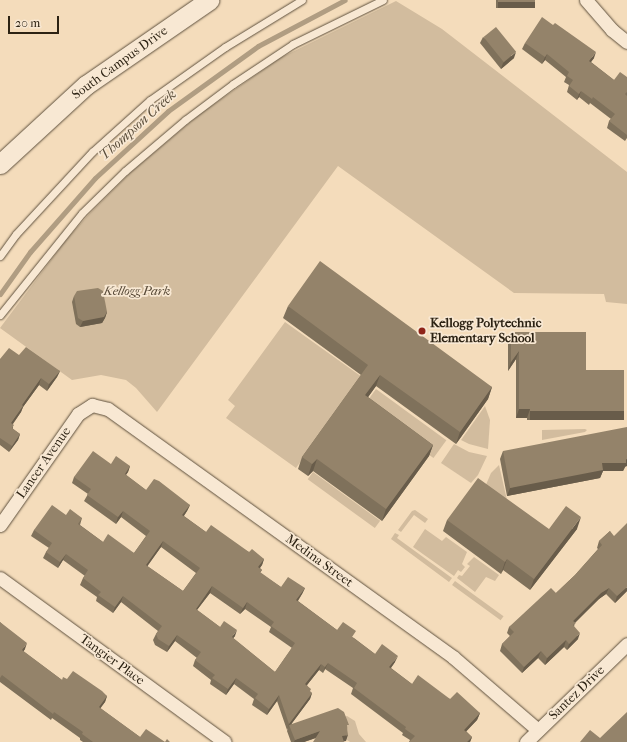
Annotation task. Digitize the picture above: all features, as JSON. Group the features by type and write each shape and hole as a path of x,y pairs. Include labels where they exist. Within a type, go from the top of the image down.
{"street":[{"name":"South Campus Drive","path":"0,164 86,85 209,0"},
{"path":"586,0 612,30 627,42"},
{"name":"Lancer Avenue","path":"0,525 78,414 92,405"},
{"name":"Medina Street","path":"92,405 108,409 453,657 538,730"},
{"name":"Tangier Place","path":"0,578 225,742"},
{"name":"Santez Drive","path":"526,742 627,644"}],"lane":[{"path":"0,256 16,234 92,152 150,100 225,47 302,0"},
{"path":"0,315 82,213 125,171 185,120 232,84 293,44 384,0"}],"green space":[{"name":"Kellogg Park","path":"396,1 442,29 627,172 627,304 606,302 604,294 514,293 338,166 157,412 136,388 126,380 101,375 72,380 0,328 66,240 90,213 131,172 200,114 280,58"},
{"path":"285,322 362,377 296,468 226,418 235,406 228,400"},
{"path":"376,389 446,440 433,458 363,407"},
{"path":"485,406 490,420 488,449 469,444 461,440"},
{"path":"542,430 587,430 585,432 542,440"},
{"path":"454,444 469,452 487,456 478,475 471,483 441,463"},
{"path":"499,465 507,500 482,494 491,473"},
{"path":"313,472 380,521 375,528 308,479"},
{"path":"415,510 428,519 425,523 414,515 401,532 398,530 412,511"},
{"path":"425,529 442,541 446,537 467,552 462,564 465,567 461,572 458,570 454,576 413,547"},
{"path":"395,533 399,535 397,538 452,578 449,582 391,539"},
{"path":"474,557 499,575 495,581 486,577 475,592 457,578 459,575 462,576 470,566 467,564"},
{"path":"455,581 504,616 501,620 452,585"},
{"path":"347,716 355,721 359,734 366,742 350,742 347,740 348,731 344,717"}],"building":[{"path":"498,0 535,0 535,2 498,2"},
{"path":"542,17 553,25 555,23 596,52 589,61 614,80 620,72 627,77 627,92 625,94 627,96 627,135 609,121 615,114 593,97 592,99 581,91 579,94 569,86 573,80 567,76 569,72 547,54 545,57 525,43"},
{"path":"496,27 516,52 504,62 484,37"},
{"path":"320,261 492,387 460,432 380,375 365,395 433,445 386,509 317,459 312,464 302,457 368,365 288,306"},
{"path":"98,288 103,291 107,312 104,317 83,321 78,318 74,296 77,291"},
{"path":"511,332 586,332 586,370 624,370 624,411 530,411 530,409 519,409 519,351 511,362"},
{"path":"26,347 60,371 49,384 41,378 22,405 23,406 11,423 14,425 12,428 20,434 12,446 0,438 0,359 9,348 19,355"},
{"path":"627,427 626,463 602,463 603,470 510,488 503,451"},
{"path":"93,451 111,464 116,456 130,466 125,474 146,490 154,479 159,481 190,505 182,515 206,532 211,525 249,552 252,549 264,559 258,567 262,570 260,572 281,587 288,577 305,588 296,600 337,630 343,622 356,631 352,637 375,654 382,644 398,656 389,667 412,684 418,675 450,699 457,692 480,713 464,730 472,737 467,742 409,742 415,736 405,729 406,727 354,688 357,683 328,663 325,667 321,664 305,684 311,689 310,691 312,693 289,724 279,695 269,709 255,698 258,694 236,678 228,689 212,678 215,675 195,660 201,652 177,635 169,646 158,639 156,634 162,626 123,596 115,607 98,595 101,592 83,578 88,570 66,554 60,562 46,552 52,543 34,530 52,505 66,515 70,509 82,518 78,524 103,542 108,534 134,553 150,531 123,511 118,517 87,495 91,489 74,477","holes":["163,541 200,568 183,591 146,565","212,586 243,608 247,602 274,622 271,626 295,643 275,672 232,637 237,630 224,621 220,627 196,609"]},
{"path":"478,478 549,529 566,506 581,517 534,579 507,559 505,562 447,520"},
{"path":"627,523 627,587 617,596 609,588 601,593 573,621 576,623 573,625 580,633 569,644 566,640 547,658 541,651 524,667 502,644 514,632 509,627 551,588 556,593 575,575 602,545 599,541 610,531 614,536"},
{"path":"0,622 27,643 22,650 62,680 63,677 67,679 73,671 102,691 107,696 99,707 140,737 146,729 165,742 93,742 82,734 83,732 54,712 53,714 2,675 0,678"},
{"path":"338,708 344,712 349,725 347,725 348,735 342,736 344,742 313,742 320,731 295,740 289,725"},
{"path":"627,712 627,742 580,742 590,730 600,738"}],"waterway":[{"name":"Thompson Creek","path":"0,294 30,252 95,178 168,111 258,46 345,0"}],"place":[{"name":"Kellogg Polytechnic Elementary School","path":"422,331"}]}
